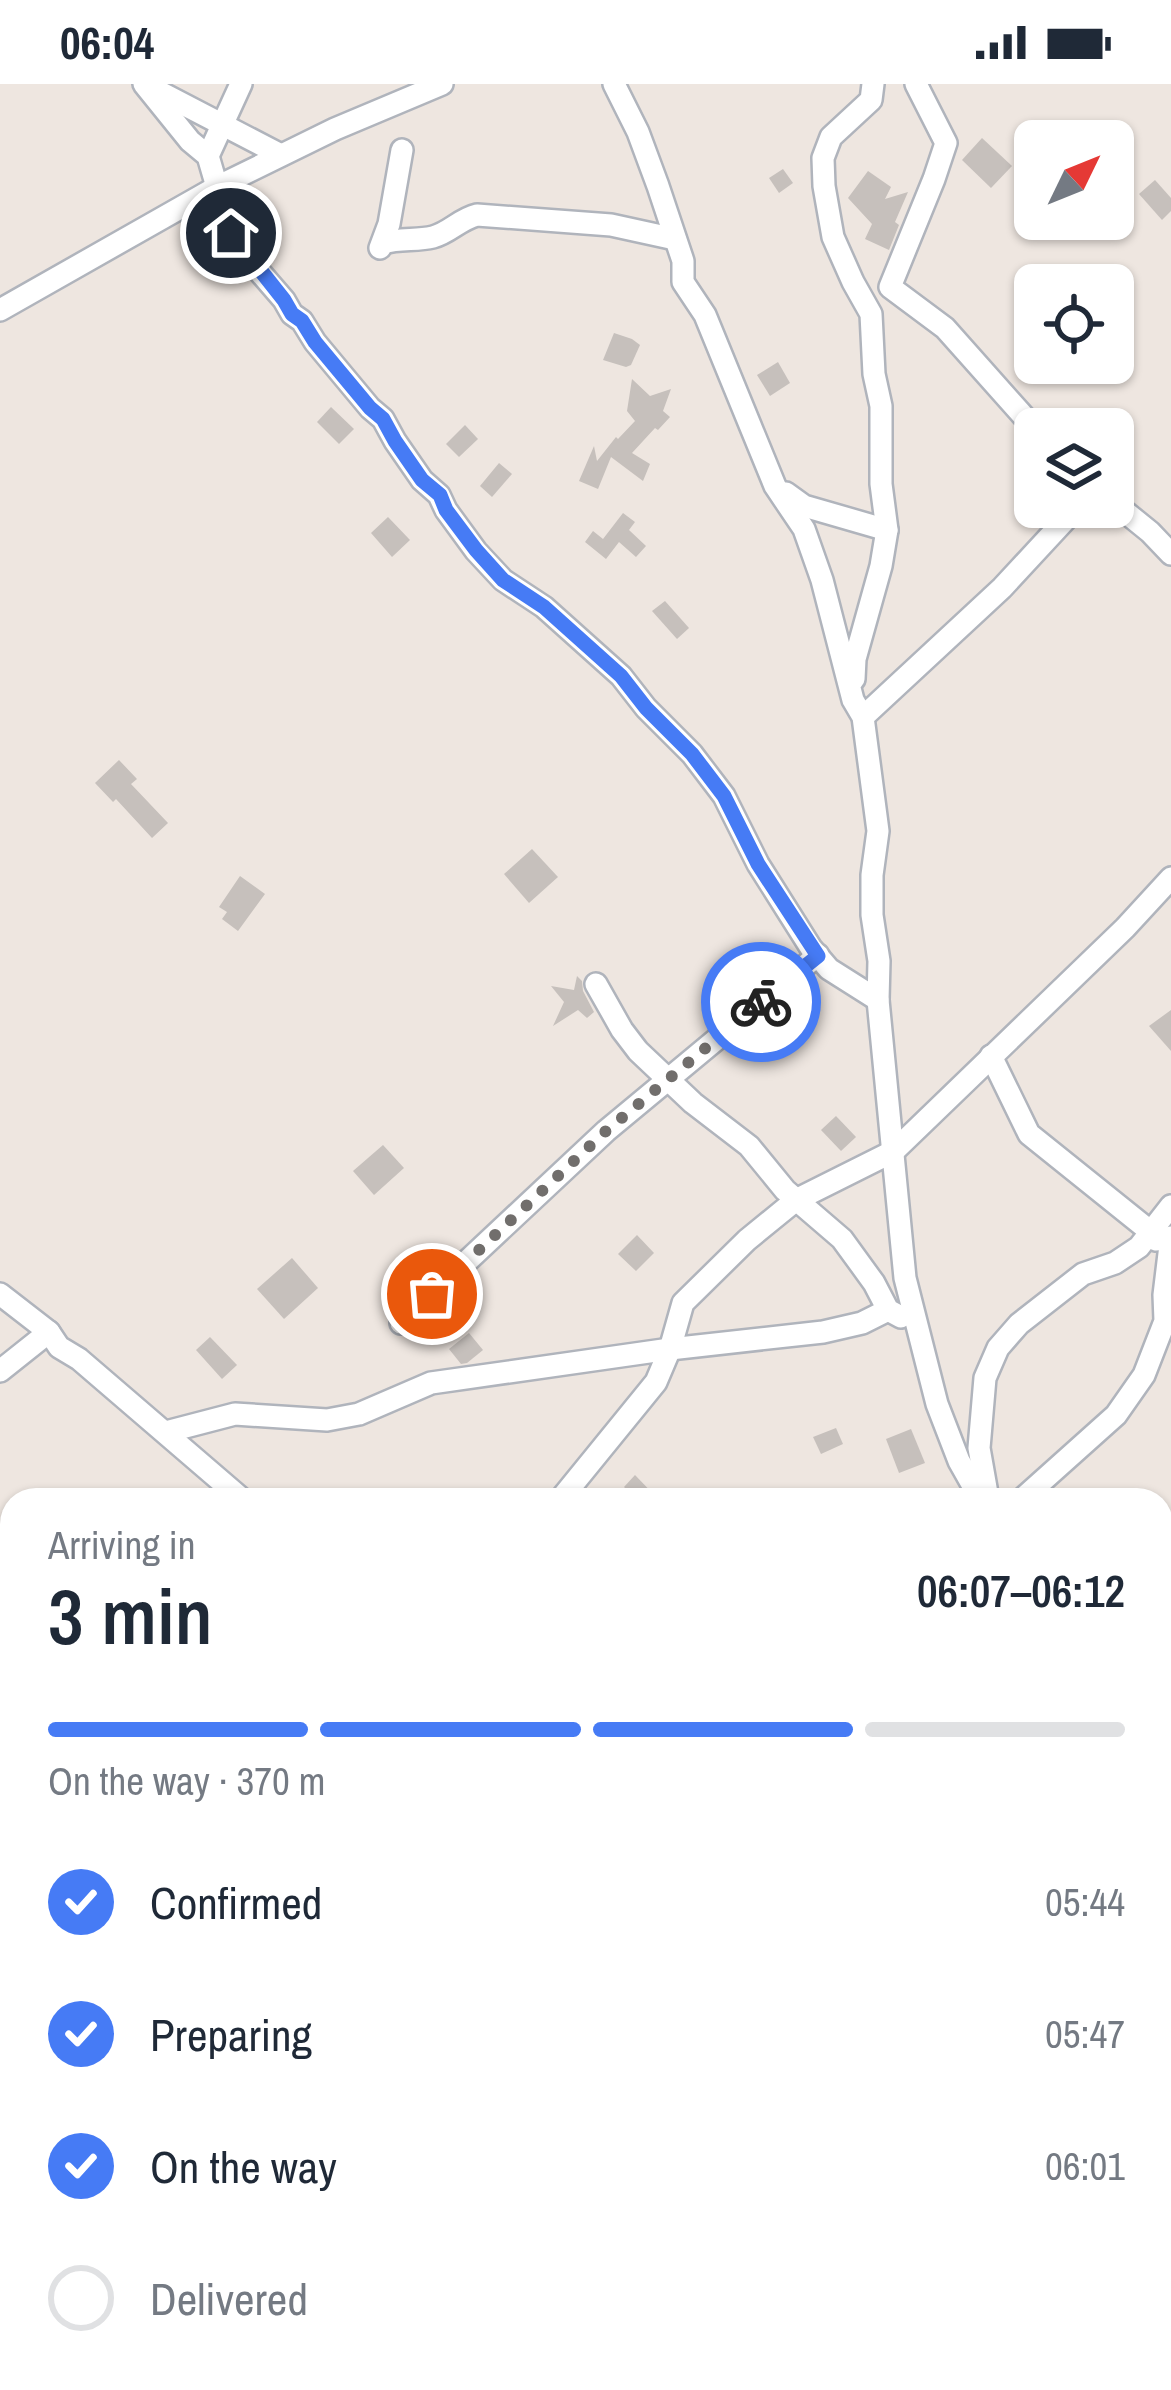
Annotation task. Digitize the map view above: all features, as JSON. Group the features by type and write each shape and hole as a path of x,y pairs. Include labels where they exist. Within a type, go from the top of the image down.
{"street":[{"path":"281,155 144,84 190,141 208,155 219,213 252,263 383,419 476,550 503,580 544,607 621,676 692,754 724,796 758,864 818,956 829,969 878,1000"},
{"path":"208,155 241,84"},
{"path":"4,305 217,187 335,129 442,84"},
{"path":"614,84 638,132 683,261 683,282 705,315 775,486 804,529 858,709"},
{"path":"873,84 871,100 831,137 823,158 832,237 872,314 874,374 881,406 881,484 887,530 855,659 858,709 878,831 872,875 878,1000 905,1278 937,1404 959,1462 977,1488"},
{"path":"916,84 946,143 890,287 955,338 1016,408"},
{"path":"402,150 381,246 400,238 435,237 478,215 611,225 675,239"},
{"path":"775,486 804,506 887,530"},
{"path":"1134,519 1171,554"},
{"path":"858,709 1002,588 1058,528"},
{"path":"570,1488 656,1382 683,1303 796,1200 894,1151 1171,878"},
{"path":"400,1323 606,1131 818,956"},
{"path":"596,984 638,1051 748,1146 796,1200 842,1239 888,1310 918,1324"},
{"path":"992,1056 1029,1134 1165,1246"},
{"path":"1034,1488 1116,1414 1144,1375 1165,1321 1165,1246 1171,1206"},
{"path":"984,1488 979,1448 985,1378 998,1348 1019,1324 1083,1274 1115,1263 1139,1247 1165,1246"},
{"path":"0,1294 229,1488"},
{"path":"166,1432 235,1414 327,1420 359,1414 431,1383 670,1348 823,1332 862,1323 888,1310"},
{"path":"0,1371 49,1332"}],"building":[{"path":"982,138 1012,166 991,188 962,160"},
{"path":"783,169 793,183 779,193 769,178"},
{"path":"868,171 891,187 885,199 908,192 889,250 865,239 872,224 848,198"},
{"path":"1155,180 1171,198 1171,211 1162,220 1139,194"},
{"path":"614,333 640,345 631,365 603,360"},
{"path":"778,362 790,383 770,396 757,375"},
{"path":"632,379 650,396 671,389 663,411 670,417 632,453 650,464 643,481 611,457 598,489 579,481 594,446 597,461 635,421 627,411"},
{"path":"331,407 354,429 339,444 317,422"},
{"path":"465,425 478,439 459,457 446,444"},
{"path":"499,463 512,474 492,497 480,486"},
{"path":"623,513 635,522 629,530 646,546 636,557 619,542 606,559 585,542 593,531 603,539"},
{"path":"388,517 410,540 392,557 371,533"},
{"path":"665,601 689,628 677,639 652,611"},
{"path":"119,760 137,779 131,784 168,823 152,838 95,783"},
{"path":"532,849 558,877 529,903 504,874"},
{"path":"240,876 265,894 238,931 222,919 227,912 219,907"},
{"path":"577,976 594,1012 587,1018 578,1010 553,1026 564,1002 551,986 574,990"},
{"path":"1171,1010 1171,1051 1149,1026"},
{"path":"836,1116 856,1137 841,1151 821,1130"},
{"path":"383,1145 404,1168 374,1195 353,1171"},
{"path":"637,1235 654,1253 636,1271 618,1254"},
{"path":"292,1258 318,1288 284,1319 257,1289"},
{"path":"469,1333 483,1350 461,1364 449,1349"},
{"path":"210,1337 237,1365 222,1379 196,1350"},
{"path":"836,1428 843,1444 821,1454 813,1437"},
{"path":"911,1429 925,1463 899,1473 886,1439"},
{"path":"635,1475 647,1488 625,1488"}],"way so far":[{"path":"432,1294 606,1131 761,1002"}],"route":[{"path":"231,233 292,314 383,419 476,550 503,580 544,607 621,676 724,796 758,864 818,956 761,1002"}]}
